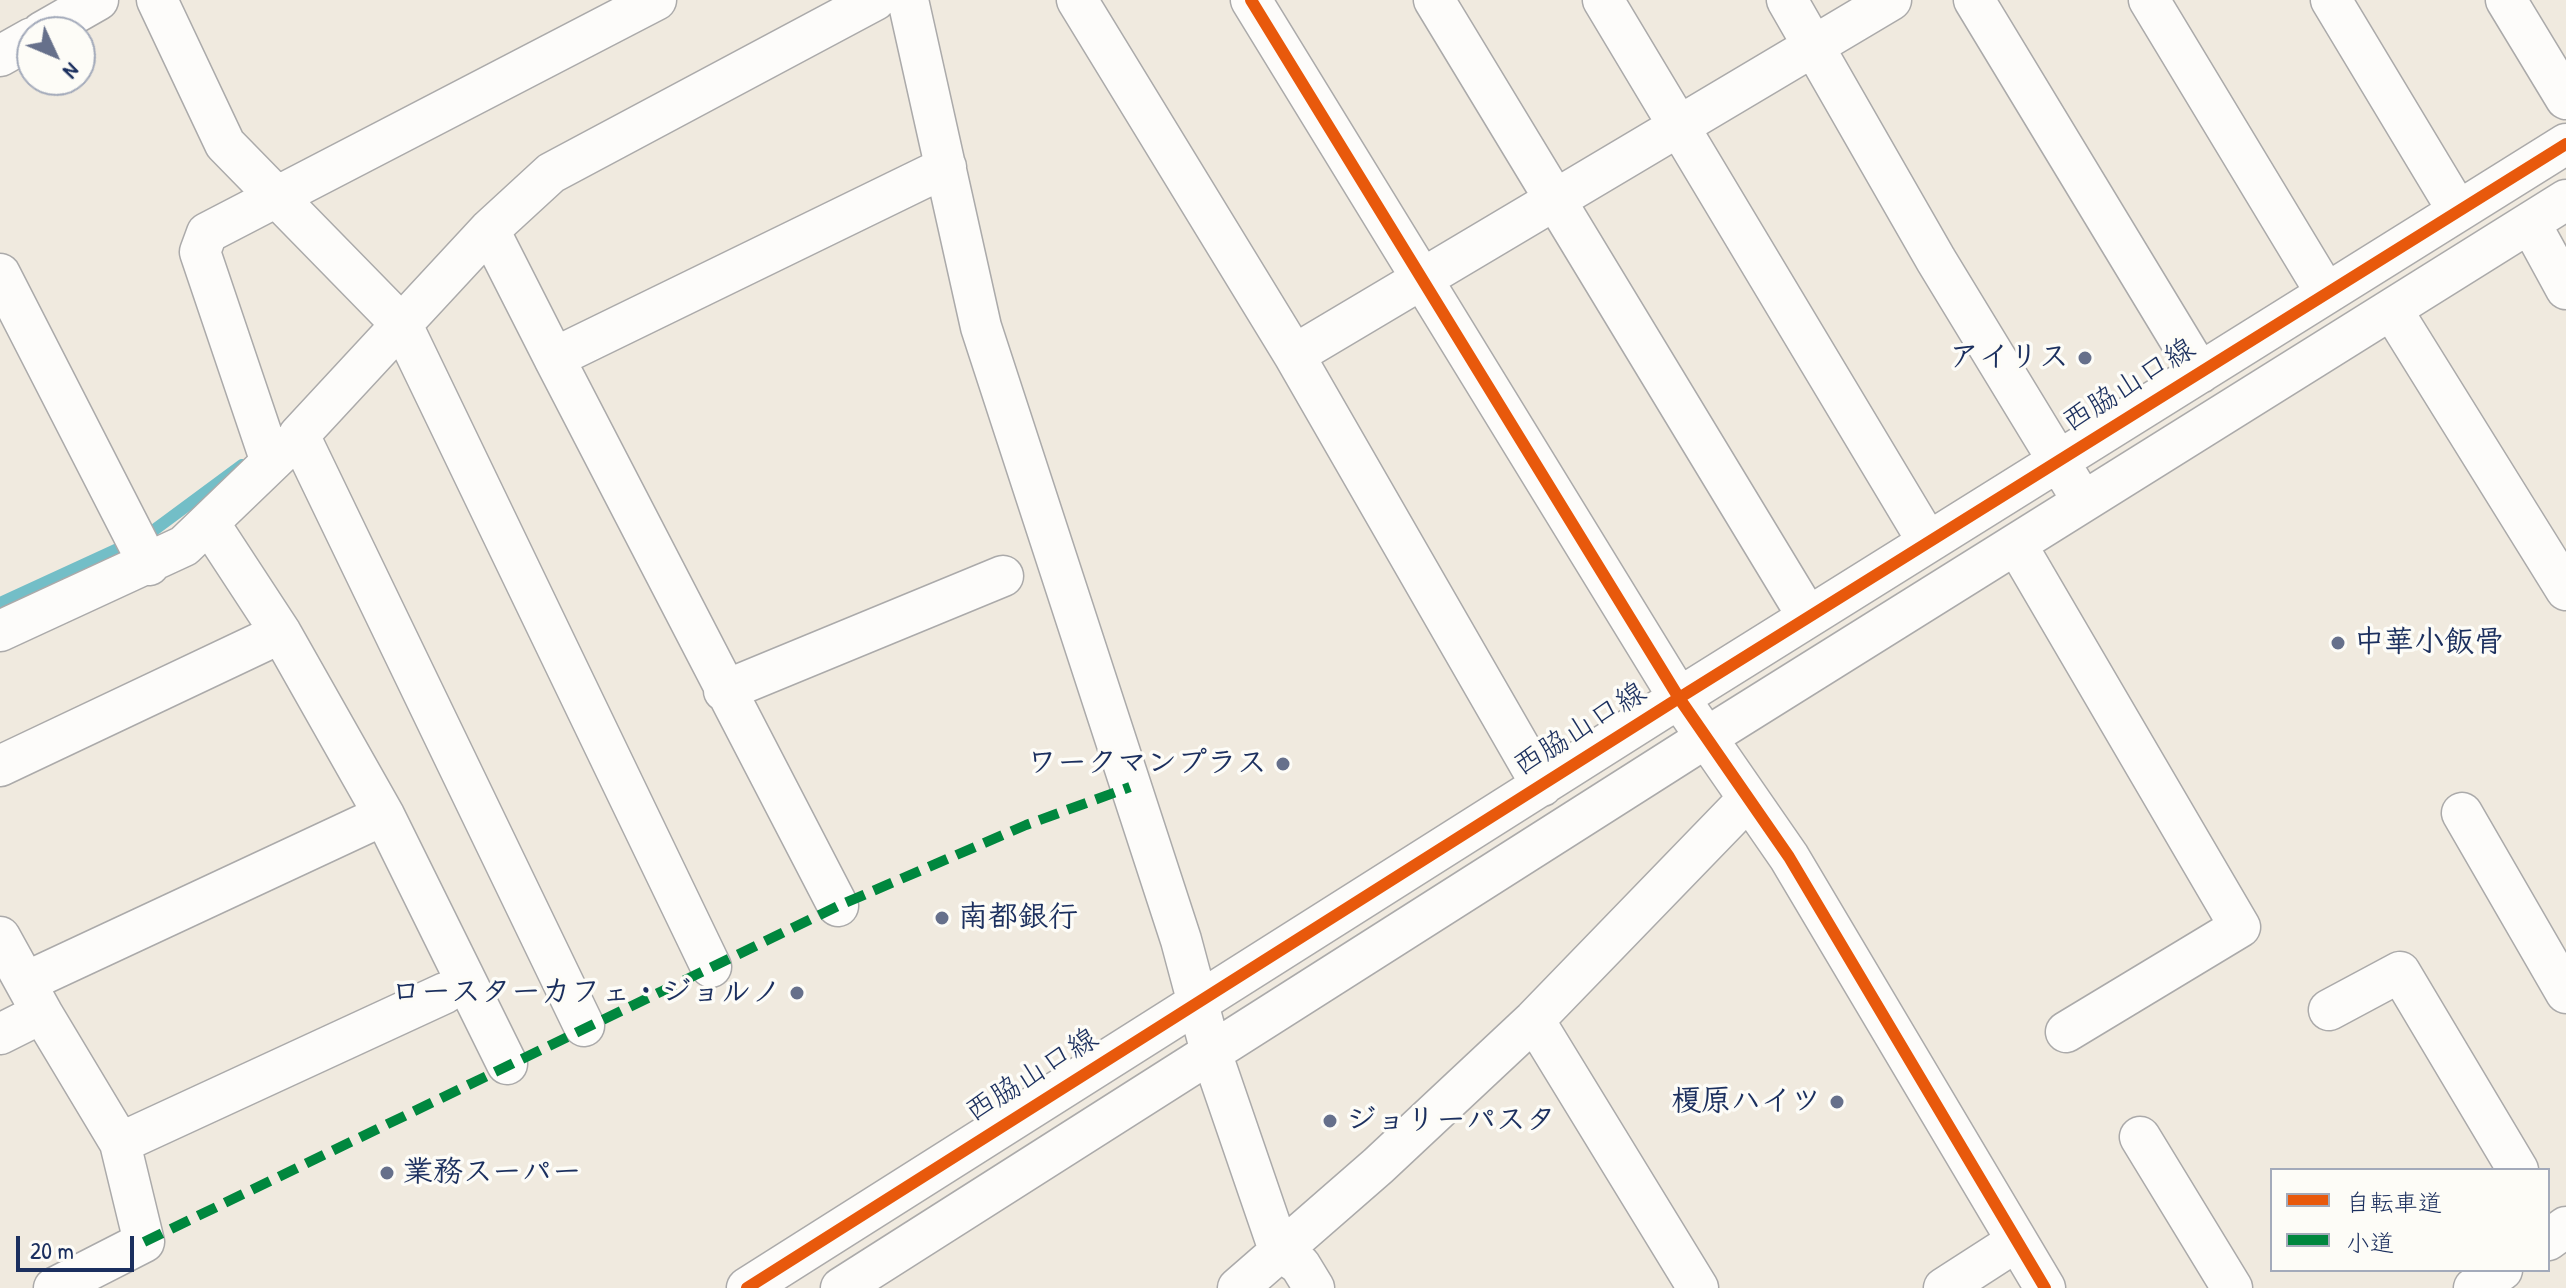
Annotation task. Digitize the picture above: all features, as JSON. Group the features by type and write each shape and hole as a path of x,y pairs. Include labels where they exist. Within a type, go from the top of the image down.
{"street":[{"path":"61,16 98,0"},
{"path":"157,0 225,144 402,325 711,967"},
{"path":"271,462 200,252 207,233 656,0"},
{"path":"0,631 149,565 184,546 299,435 489,230 551,173 875,0"},
{"path":"908,0 981,327 1199,1000 1211,1052 1279,1250 1300,1265 1314,1288"},
{"path":"1077,0 1294,355 1542,786"},
{"path":"1251,0 1704,739 1789,857 2045,1288"},
{"path":"1434,0 1808,617"},
{"path":"1603,0 1928,542"},
{"path":"1787,0 2083,502"},
{"path":"1294,355 1891,0"},
{"path":"1974,0 2200,373"},
{"path":"2149,0 2326,293"},
{"path":"2331,0 2458,211"},
{"path":"2506,0 2566,99"},
{"name":"西脇山口線","path":"747,1288 1679,698 2566,144"},
{"path":"554,358 946,167"},
{"path":"841,1288 1704,739 2566,200"},
{"path":"2530,223 2566,289"},
{"path":"489,230 724,691 838,906"},
{"path":"0,274 149,565"},
{"path":"2392,310 2566,590"},
{"path":"299,435 584,1026"},
{"path":"209,523 281,633 384,815 507,1064"},
{"path":"2016,544 2240,927 2066,1032"},
{"path":"724,691 1003,576"},
{"path":"0,766 281,633"},
{"path":"1238,1288 1378,1166 1534,1020 1748,799"},
{"path":"2462,813 2566,993"},
{"path":"0,1034 34,997 384,815"},
{"path":"0,937 120,1143 144,1242 54,1288"},
{"path":"2329,1010 2400,972 2517,1168"},
{"path":"120,1143 445,993"},
{"path":"1534,1020 1698,1288"},
{"path":"2140,1137 2232,1288"},
{"path":"1944,1288 2017,1241"},
{"path":"2474,1288 2499,1272"}],"waterway":[{"path":"0,603 146,536 242,465"}],"marked path":[{"path":"144,1242 838,906 1026,825 1130,787"}],"cycle path":[{"path":"1251,0 1679,698 1789,857 2045,1288"},
{"path":"747,1288 1679,698 2566,144"}],"place":[{"name":"アイリス","path":"2085,358"},
{"name":"中華小飯骨","path":"2338,643"},
{"name":"ワークマンプラス","path":"1283,764"},
{"name":"南都銀行","path":"942,918"},
{"name":"ロースターカフェ・ジョルノ","path":"797,993"},
{"name":"榎原ハイツ","path":"1837,1102"},
{"name":"ジョリーパスタ","path":"1330,1121"},
{"name":"業務スーパー","path":"387,1173"}]}
